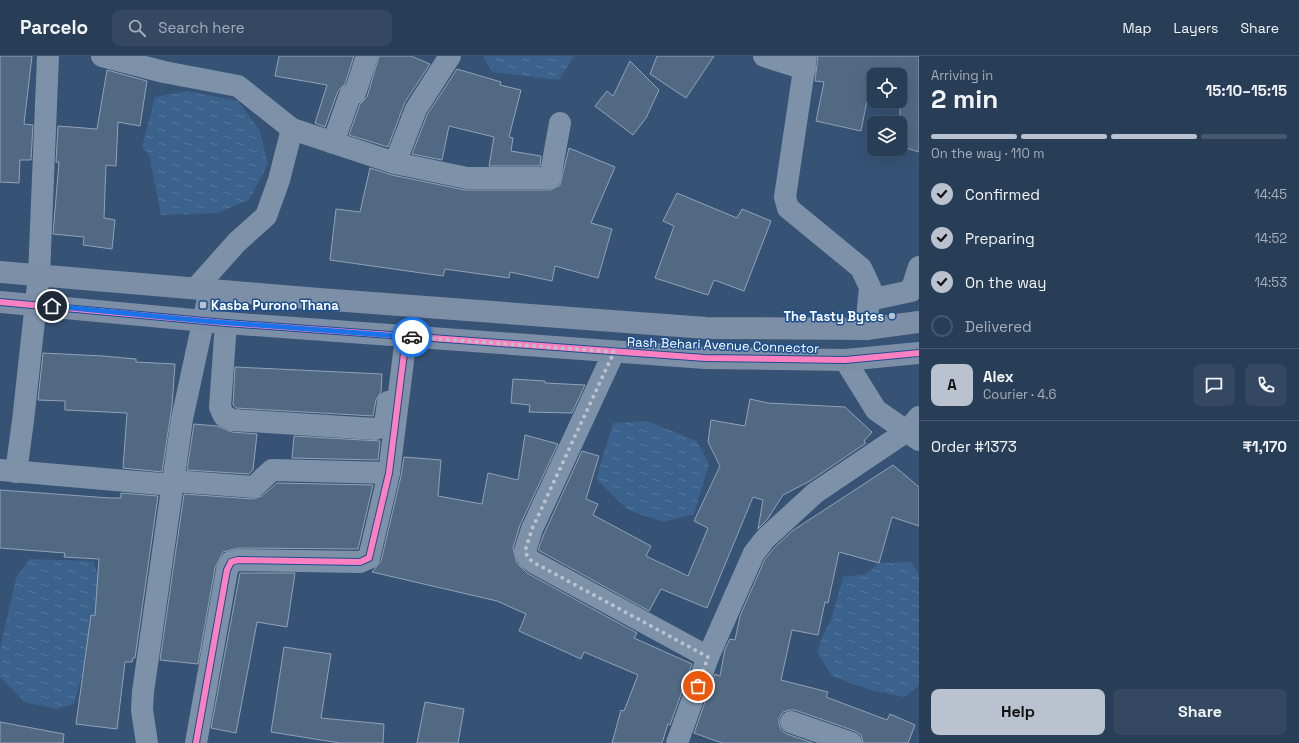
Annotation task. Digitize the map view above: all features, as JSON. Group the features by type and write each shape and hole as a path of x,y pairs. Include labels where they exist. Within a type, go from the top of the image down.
{"main road":[{"name":"Rash Behari Avenue Connector","path":"0,272 706,328 866,329 919,322"},
{"name":"Rash Behari Avenue Connector","path":"0,302 226,323 705,358 845,360 919,353"}],"street":[{"path":"48,56 39,275 36,305 8,471 172,483 254,487 272,470 389,473"},
{"path":"102,56 147,62 164,72 238,86 292,129 395,163 467,178 550,178 560,123"},
{"path":"333,143 350,95 355,93 367,56"},
{"path":"395,163 416,109 450,56"},
{"path":"764,56 806,63 785,197 788,208 861,268 870,287 870,300 866,329"},
{"path":"147,743 142,710 143,692 182,419 204,321 203,289 237,242 266,216 279,180 292,129"},
{"path":"870,300 910,291 919,267"},
{"path":"226,323 220,407 224,416 233,420 375,429 386,425 399,336"},
{"path":"196,743 227,570 231,562 238,560 360,562 369,558 389,473 399,336"},
{"path":"614,352 532,529 525,551 528,558 533,562 708,657"},
{"path":"845,360 876,410 915,429"},
{"path":"677,743 708,657 748,564 765,539 815,493 915,429"},
{"path":"791,722 851,743"}],"water":[{"path":"483,56 574,56 559,80 492,72"},
{"path":"187,91 238,101 260,131 268,164 249,200 217,213 161,215 149,155 142,147 155,97"},
{"path":"647,421 697,441 709,464 694,514 664,522 628,510 596,479 613,423"},
{"path":"29,559 93,561 104,593 74,704 57,709 25,702 0,677 0,649 16,578"},
{"path":"911,562 919,574 919,685 905,697 870,690 832,676 817,652 822,637 831,620 843,577 865,574 879,563"}],"building":[{"path":"0,56 32,56 24,124 33,125 31,160 20,160 19,183 0,182"},
{"path":"279,56 354,56 345,84 338,91 325,127 315,123 327,85 275,76"},
{"path":"379,56 411,56 430,64 405,102 388,147 349,135 360,104 367,97"},
{"path":"657,56 714,56 686,98 650,74"},
{"path":"818,56 919,56 919,152 907,148 907,116 900,116 900,108 907,108 907,68 867,68 867,100 861,131 816,121 824,82 815,81"},
{"path":"630,61 659,90 646,118 633,135 595,106 607,91 613,96"},
{"path":"457,69 501,82 500,85 521,90 509,137 513,138 511,151 541,156 540,166 489,166 494,137 449,126 442,160 412,154 427,115"},
{"path":"107,70 147,81 140,126 118,122 116,166 106,165 104,218 115,220 112,249 83,245 84,237 53,234 59,162 56,162 58,126 97,129"},
{"path":"569,148 615,167 591,223 612,229 598,278 555,266 552,281 510,272 509,278 445,269 443,276 330,260 336,209 360,212 370,168 392,175 465,190 550,190 560,185"},
{"path":"677,193 737,218 742,209 771,221 744,291 714,280 708,295 655,278 674,226 663,221"},
{"path":"43,353 103,356 136,359 136,362 175,364 172,406 162,472 123,468 127,413 65,410 65,401 38,400"},
{"path":"235,367 382,374 381,392 376,400 373,416 236,408 233,405"},
{"path":"513,379 545,381 545,383 585,385 572,413 529,412 530,405 511,403"},
{"path":"750,399 768,403 845,407 872,432 864,441 866,443 810,481 783,495 767,520 758,529 763,500 753,497 707,608 661,589 649,611 538,550 582,451 599,456 586,499 598,504 593,515 651,546 646,556 688,576 708,528 694,521 720,466 708,442 711,420 745,426"},
{"path":"194,424 217,426 232,432 257,434 253,470 249,474 187,470"},
{"path":"525,435 558,444 520,525 513,548 517,563 527,573 637,633 634,638 692,664 662,743 612,743 621,710 624,711 638,675 584,652 581,659 519,631 526,614 497,601 372,572 381,561 404,457 441,460 438,496 482,504 488,473 518,480"},
{"path":"294,436 380,441 378,460 292,458"},
{"path":"893,465 919,487 919,526 892,517 879,563 839,552 828,603 825,602 818,635 792,630 781,680 828,692 826,697 887,720 890,714 915,725 908,743 863,743 861,735 855,731 795,710 783,712 779,718 781,730 787,734 813,743 722,743 694,733 715,674 720,676 725,649 730,639 735,640 740,616 765,559 792,531"},
{"path":"277,483 373,485 358,549 238,548 223,552 215,568 198,664 160,660 184,494 253,499 262,496"},
{"path":"0,490 110,498 121,498 121,493 158,496 135,658 133,658 132,662 125,662 117,729 76,724 91,615 95,616 99,559 64,557 65,553 0,548"},
{"path":"240,573 295,573 287,627 257,622 236,733 211,728"},
{"path":"284,647 331,654 321,718 384,724 383,743 340,743 271,732"},
{"path":"425,702 464,709 458,743 417,743"},
{"path":"0,722 64,734 63,743 0,743"}],"cycle path":[{"path":"0,302 226,323 705,358 845,360 919,353"},
{"path":"196,743 227,570 231,562 238,560 360,562 369,558 389,473 406,337"}],"way so far":[{"path":"412,337 614,352 532,529 525,551 528,558 533,562 708,657 698,686"}],"place":[{"name":"Kasba Purono Thana","path":"203,305"},
{"name":"The Tasty Bytes","path":"892,316"}],"route":[{"path":"52,306 204,321 412,337"}]}
